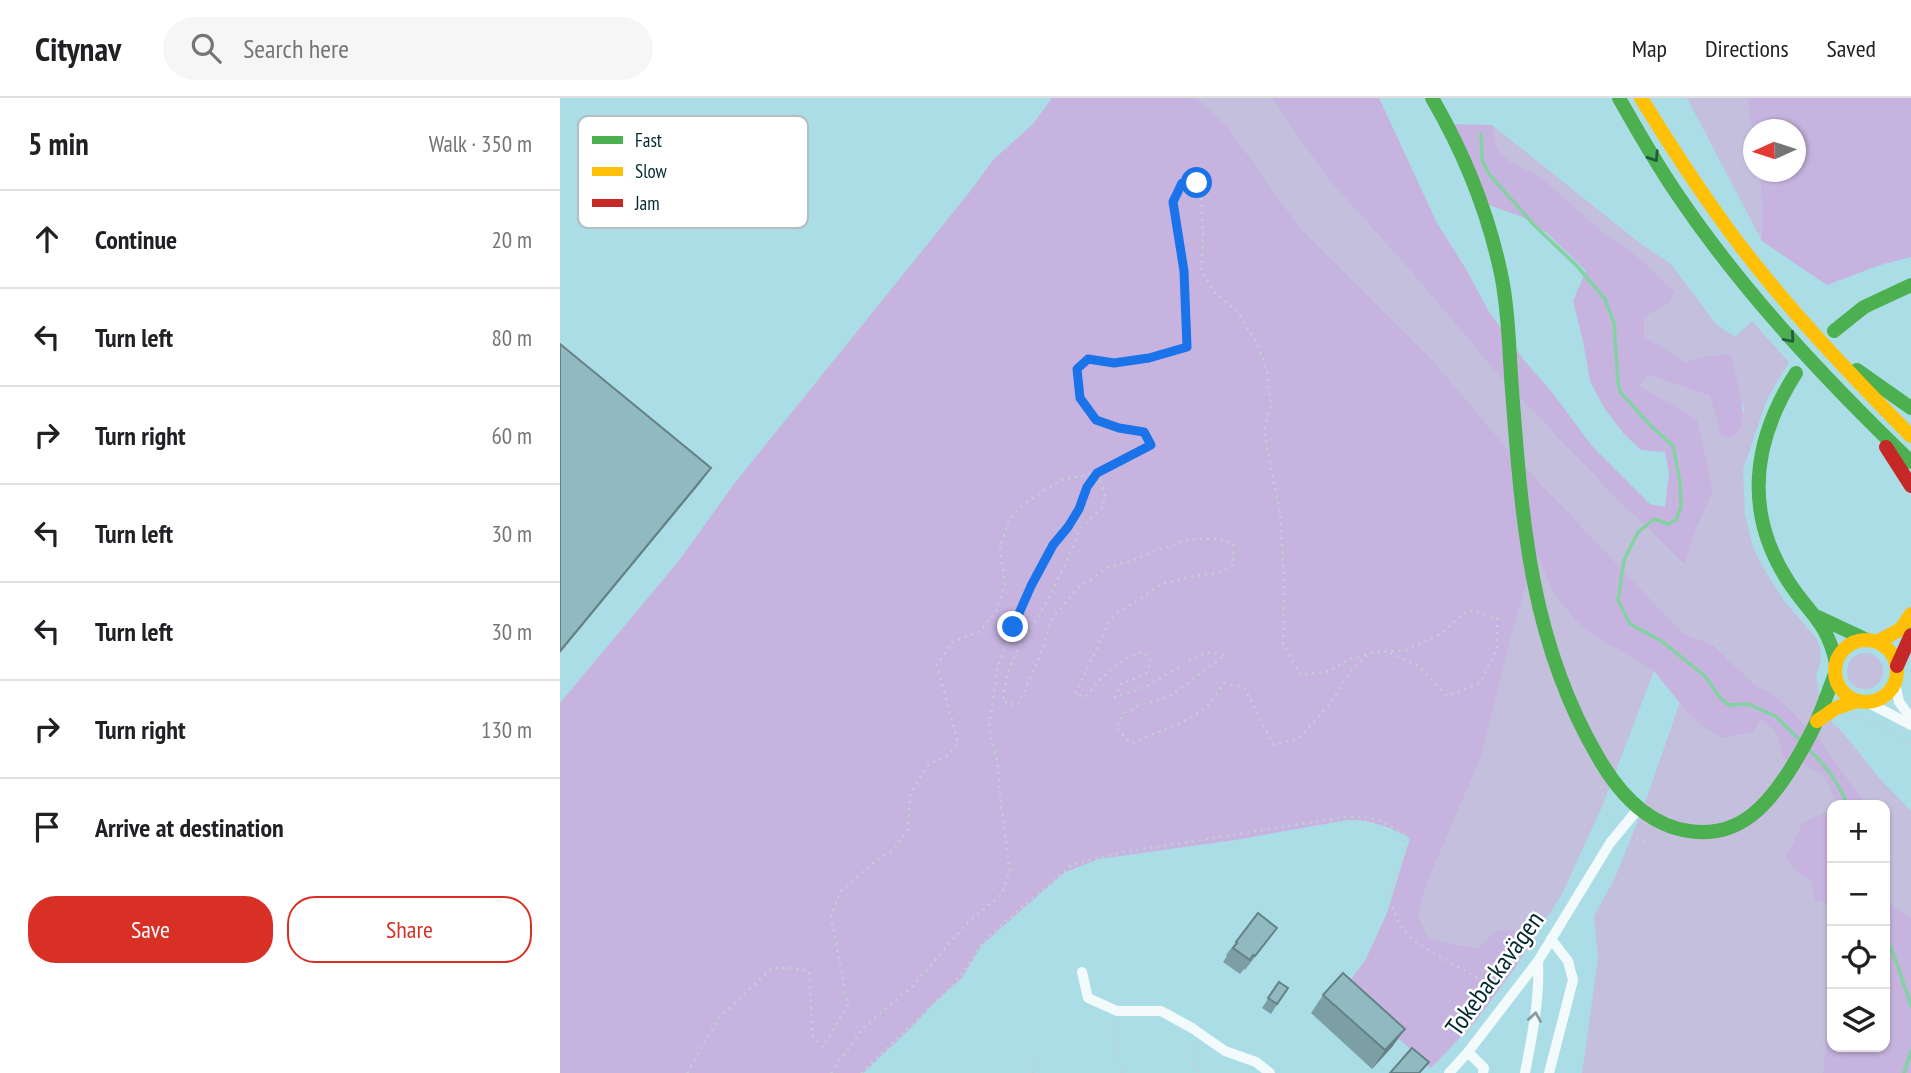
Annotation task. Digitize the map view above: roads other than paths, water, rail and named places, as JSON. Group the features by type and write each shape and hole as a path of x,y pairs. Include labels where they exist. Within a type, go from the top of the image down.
{"main road":[{"path":"1432,98 1460,148 1475,185 1488,219 1502,278 1527,545 1532,581 1542,619 1576,715 1591,747 1608,773 1638,809 1671,828 1691,832 1713,831 1756,813 1792,763 1817,721 1840,654 1847,646 1857,641 1872,641 1900,629 1911,614"},
{"path":"1619,98 1685,205 1731,266 1793,341 1911,462"},
{"path":"1641,98 1703,196 1748,256 1822,345 1911,436"},
{"path":"1834,331 1864,307 1911,285"},
{"path":"1822,345 1911,408"},
{"path":"1796,373 1774,409 1766,430 1758,482 1760,506 1770,547 1778,565 1818,617 1833,645 1835,668 1842,691 1849,697 1862,701"},
{"path":"1873,426 1911,486"},
{"path":"1818,617 1886,648 1897,666"},
{"path":"1817,721 1836,708 1881,698 1886,694 1895,682 1897,666 1911,635"}],"street":[{"path":"1895,682 1899,702 1911,718"},
{"path":"1862,701 1911,725"},
{"name":"Tokebackavägen","path":"1449,1073 1538,961 1610,843 1638,809"},
{"path":"1549,1073 1573,980 1568,961 1551,939"},
{"path":"1525,1073 1536,1011 1538,961"},
{"path":"1082,972 1088,998 1117,1011 1161,1011 1225,1051 1256,1062 1270,1073"},
{"path":"1468,1052 1484,1068 1483,1073"}],"waterway":[{"path":"1481,134 1482,160 1489,174 1605,299 1614,323 1621,393 1673,446 1680,482 1681,507 1676,520 1668,524 1654,519 1638,532 1624,560 1618,600 1630,624 1660,640 1705,676 1720,698 1729,705 1748,704 1775,716 1802,742"},
{"path":"1807,748 1831,774 1845,800"},
{"path":"1890,946 1911,1006"},
{"path":"1904,1073 1911,1051"}]}
